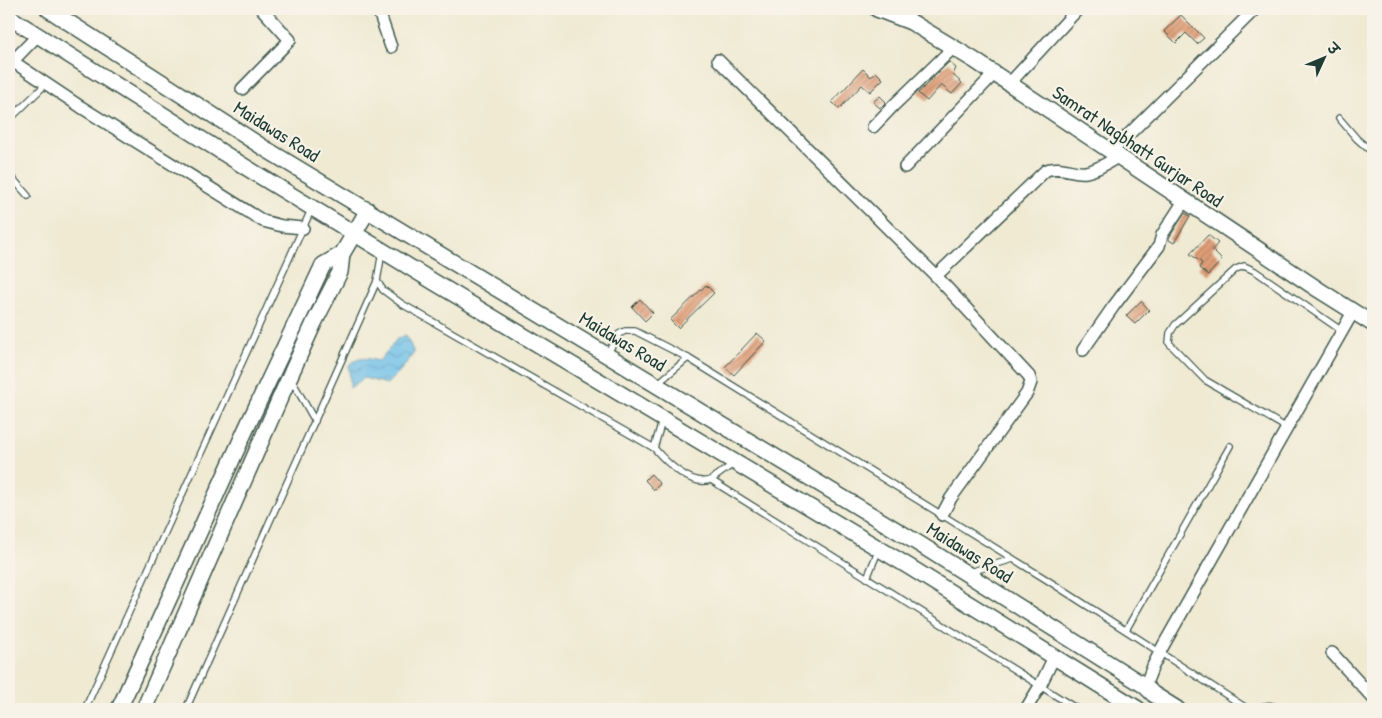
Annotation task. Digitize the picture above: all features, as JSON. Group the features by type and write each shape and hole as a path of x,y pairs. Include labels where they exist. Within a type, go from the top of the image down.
{"street":[{"name":"Maidawas Road","path":"48,9 264,148 657,384 966,573 1145,686 1153,694 1177,709"},
{"path":"242,89 290,40 262,9"},
{"path":"378,9 390,47"},
{"name":"Samrat Nagbhatt Gurjar Road","path":"877,9 911,22 953,48 1115,153 1184,201 1353,312 1372,321"},
{"path":"1009,84 1078,9"},
{"path":"936,276 1046,170 1056,167 1085,172 1099,168 1255,9"},
{"path":"9,17 312,208 879,549 1054,657 1118,704 1138,709"},
{"path":"38,35 10,62 263,221 282,226 303,228"},
{"path":"873,127 953,48"},
{"path":"718,60 936,276 1029,376 1031,382 1027,393 951,498 942,515"},
{"path":"905,167 994,74"},
{"path":"1083,350 1159,246 1162,235 1184,201"},
{"path":"144,709 289,377 340,272 342,254 368,210"},
{"path":"119,709 246,428 323,265 342,254"},
{"path":"1145,686 1153,666 1353,312"},
{"path":"1332,653 1373,698"},
{"path":"1026,709 1054,657"}],"lane":[{"path":"9,120 46,84"},
{"path":"1340,118 1357,139 1373,153"},
{"path":"9,174 28,196"},
{"path":"85,709 312,208"},
{"path":"186,709 377,281 382,250"},
{"path":"1288,428 1205,380 1169,343 1170,333 1175,325 1236,269 1244,266 1255,271 1342,331"},
{"path":"377,281 383,290 402,304 654,448 673,468 694,480 705,482 711,480 735,462"},
{"path":"606,355 619,334 625,330 635,331 688,358 1013,559 1248,709"},
{"path":"657,384 688,358"},
{"path":"289,377 315,421"},
{"path":"654,448 663,419"},
{"path":"1126,630 1230,446"},
{"path":"711,480 1076,709"},
{"path":"867,578 879,549"},
{"path":"966,573 1013,559"},
{"path":"1256,709 1272,705 1280,709"}],"water":[{"path":"406,335 414,353 387,384 364,378 350,388 349,365 363,358 379,361 397,339"}],"building":[{"path":"1181,15 1204,38 1197,44 1186,33 1176,43 1164,31"},
{"path":"949,62 956,68 953,75 962,83 952,94 941,85 927,101 918,93"},
{"path":"863,69 871,77 876,72 883,79 870,92 862,85 839,109 832,102"},
{"path":"880,96 886,102 880,108 873,102"},
{"path":"1185,213 1190,216 1174,243 1169,238"},
{"path":"1208,235 1218,243 1212,250 1222,260 1208,275 1199,268 1202,263 1190,254"},
{"path":"706,285 714,293 678,328 670,320"},
{"path":"640,299 653,313 645,321 632,307"},
{"path":"1141,301 1149,310 1135,324 1126,316"},
{"path":"757,333 766,341 734,375 725,367"},
{"path":"651,474 660,484 654,490 645,480"}]}
